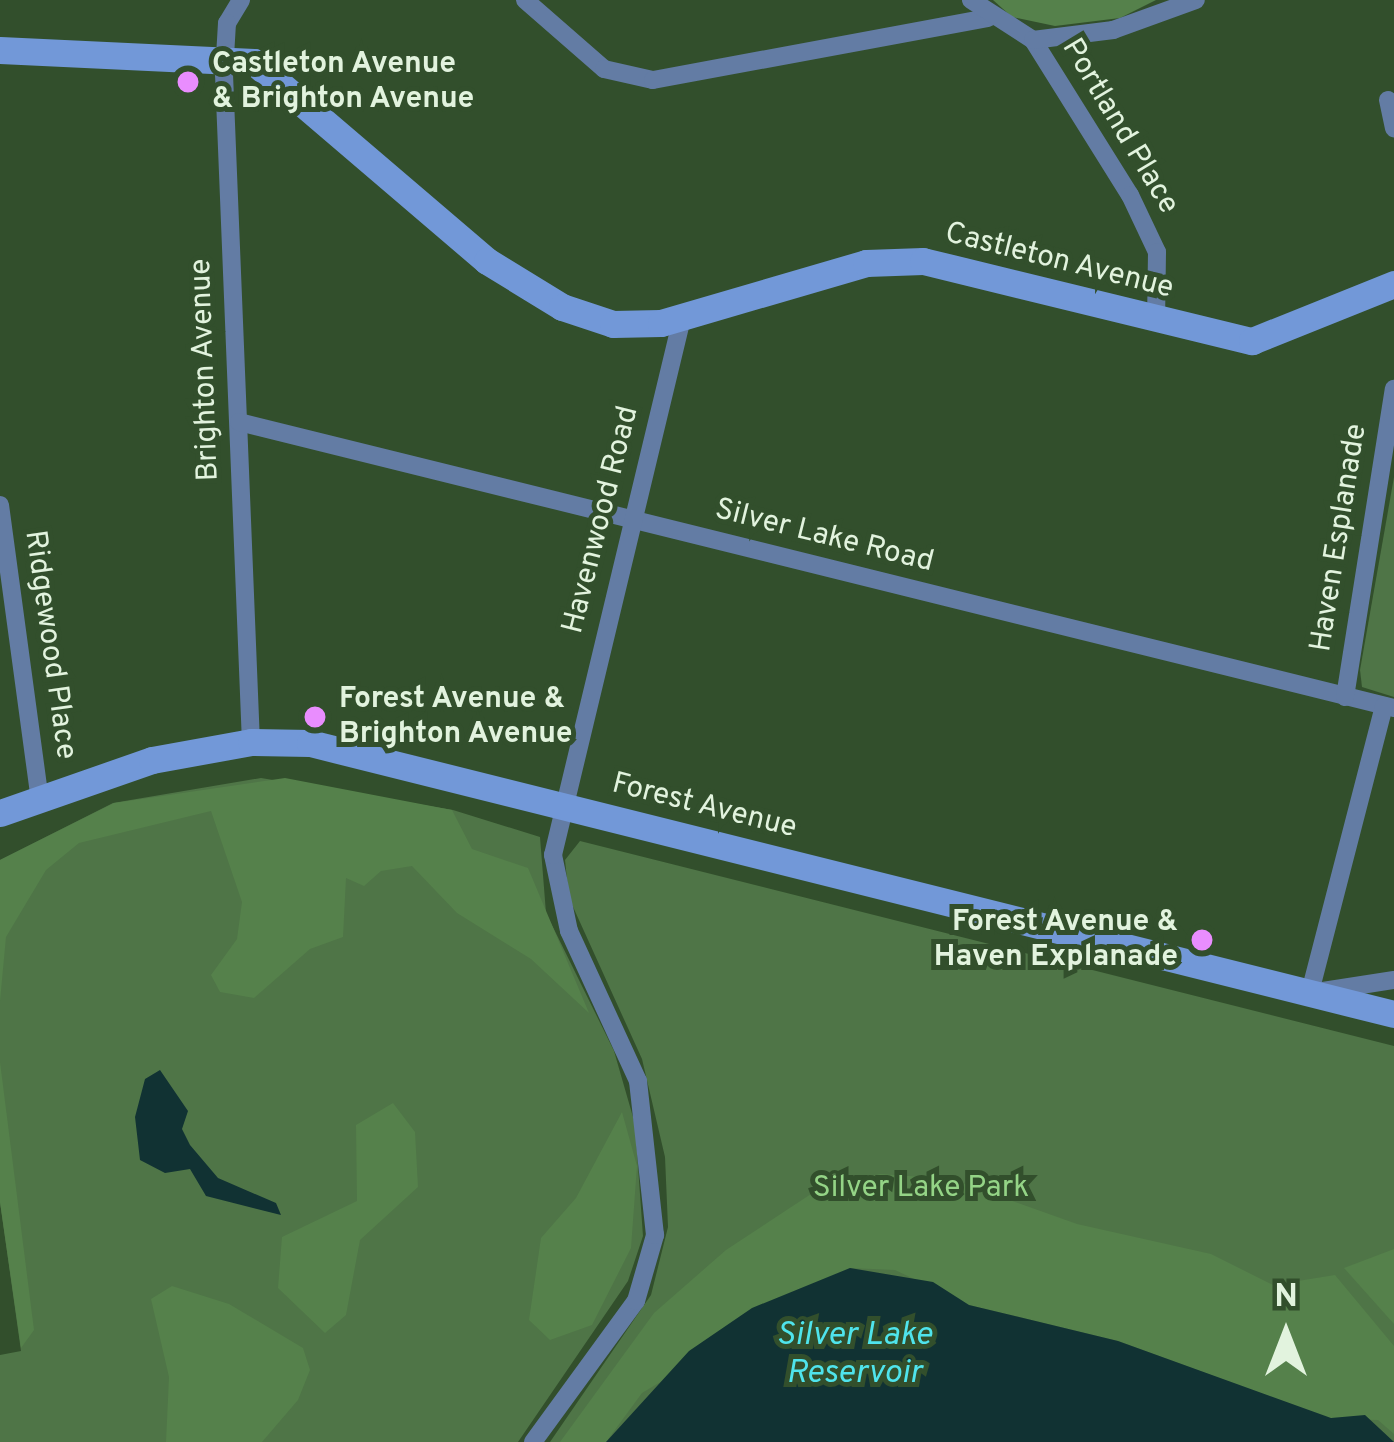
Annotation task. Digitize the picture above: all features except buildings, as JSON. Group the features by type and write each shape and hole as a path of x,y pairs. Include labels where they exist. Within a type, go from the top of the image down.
{"street":[{"name":"Brighton Avenue","path":"241,0 224,59 250,742"},
{"path":"525,0 604,69 653,80 988,18"},
{"name":"Portland Place","path":"970,0 988,18 1033,40 1145,223 1157,252 1156,320"},
{"path":"1033,40 1113,30 1196,0"},
{"name":"Castleton Avenue","path":"0,50 254,62 535,292 605,323 682,318 837,270 909,261 1252,341 1394,284"},
{"path":"1388,100 1394,128"},
{"name":"Havenwood Road","path":"533,1442 636,1301 655,1235 638,1082 559,903 553,855 682,318"},
{"name":"Haven Esplanade","path":"1345,697 1394,388"},
{"name":"Silver Lake Road","path":"239,422 1389,707"},
{"name":"Ridgewood Place","path":"0,505 39,794"},
{"path":"1389,707 1310,992 1394,980"},
{"name":"Forest Avenue","path":"0,813 39,794 250,742 310,743 1394,1014"}],"green space":[{"path":"993,0 1156,0 1120,18 1055,26 1012,17"},
{"path":"1394,477 1394,697 1362,687 1360,670"},
{"path":"261,778 453,810 540,837 546,913 614,1051 635,1124 643,1236 628,1281 518,1442 0,1442 0,1355 21,1351 0,1202 0,860 113,803"},
{"path":"285,778 452,810 472,849 528,868 589,1013 531,959 457,913 412,866 381,871 364,886 346,878 343,937 310,949 254,998 220,992 211,975 237,939 242,902 211,811 79,843 46,870 6,937 0,1001 0,860 114,803"},
{"name":"Silver Lake Park","path":"580,841 1394,1046 1394,1442 550,1442 651,1295 668,1227 665,1157 642,1059 569,898 565,860"},
{"path":"0,1062 34,1330 21,1348 0,1202"},
{"path":"393,1103 415,1132 418,1187 360,1240 346,1315 325,1333 278,1288 282,1237 357,1201 356,1125"},
{"path":"622,1112 637,1166 631,1248 592,1325 550,1340 529,1320 541,1238 576,1198"},
{"path":"880,1174 951,1179 1077,1224 1211,1254 1273,1285 1335,1275 1394,1346 1394,1434 1378,1420 1331,1419 1118,1341 969,1305 895,1270 850,1268 642,1393 606,1442 560,1442 654,1313 726,1250 811,1194"},
{"path":"1394,1249 1394,1324 1344,1268"},
{"path":"172,1286 229,1304 303,1348 310,1370 298,1400 262,1442 166,1442 169,1377 151,1299"}],"water":[{"path":"160,1070 188,1111 182,1129 190,1145 218,1178 276,1203 281,1215 206,1196 190,1169 165,1173 140,1160 135,1117 145,1079"},
{"name":"Silver Lake Reservoir","path":"850,1268 933,1282 969,1305 1118,1341 1331,1418 1365,1415 1394,1442 606,1442 689,1351 752,1308"}],"place":[{"name":"Castleton Avenue & Brighton Avenue","path":"188,82"},
{"name":"Forest Avenue & Brighton Avenue","path":"315,717"},
{"name":"Forest Avenue & Haven Explanade","path":"1202,940"}]}
